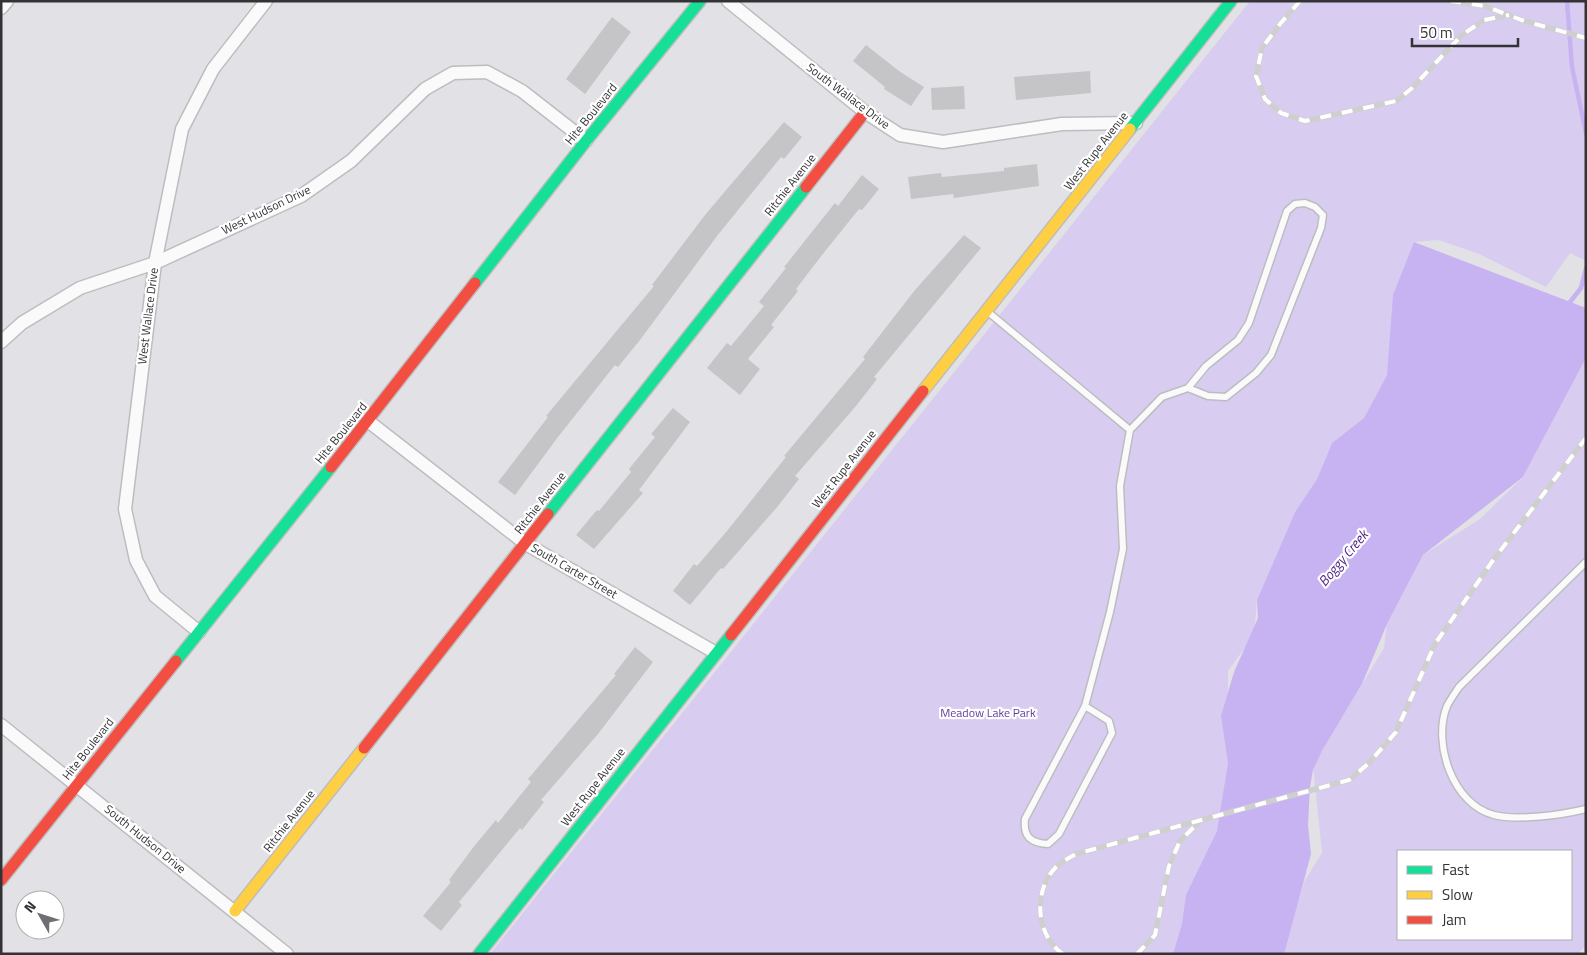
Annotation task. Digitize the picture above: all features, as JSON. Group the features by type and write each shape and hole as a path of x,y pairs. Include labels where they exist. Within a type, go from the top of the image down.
{"street":[{"path":"1,8 6,1"},
{"name":"West Wallace Drive","path":"199,632 155,596 136,560 124,509 155,263 182,129 214,69 266,1"},
{"name":"Hite Boulevard","path":"1,880 368,422 586,141 700,1"},
{"name":"South Wallace Drive","path":"728,1 865,112 900,135 943,142 1062,124 1136,123"},
{"name":"West Rupe Avenue","path":"479,954 1231,1"},
{"name":"West Hudson Drive","path":"1,342 22,323 80,288 155,263 301,196 352,160 425,89 453,74 487,72 522,91 586,141"},
{"name":"Ritchie Avenue","path":"235,911 865,112"},
{"name":"South Carter Street","path":"368,422 526,544 716,654"},
{"name":"South Hudson Drive","path":"1,725 288,954"}],"lane":[{"path":"1085,706 1109,721 1112,733 1059,834 1048,844 1037,843 1030,840 1024,830 1025,819 1085,706 1110,612 1123,549 1120,486 1130,430 1162,397 1188,388 1206,366 1238,340 1249,323 1287,211 1295,204 1305,203 1315,208 1323,215 1321,228 1271,355 1256,373 1226,397 1208,396 1188,388"},
{"path":"987,311 1130,430"},
{"path":"1586,562 1459,687 1447,706 1442,724 1450,774 1460,792 1473,805 1492,815 1510,818 1586,810"}],"green space":[{"name":"Meadow Lake Park","path":"1250,1 1586,1 1586,261 1570,253 1546,287 1479,254 1439,240 1414,242 1394,325 1387,375 1364,418 1332,443 1317,479 1295,512 1257,600 1254,635 1228,671 1228,800 1174,954 490,954"},
{"path":"1586,358 1586,945 1578,954 1283,954 1304,882 1322,853 1313,766 1384,648 1387,624 1423,555 1480,519 1523,477"}],"water":[{"path":"1414,242 1586,308 1586,358 1523,477 1423,555 1387,624 1362,684 1322,751 1313,770 1310,787 1308,825 1311,854 1283,954 1173,954 1182,924 1186,895 1217,831 1228,763 1221,716 1234,672 1258,618 1257,600 1295,512 1317,479 1332,443 1364,418 1387,375 1393,295"}],"building":[{"path":"612,17 631,32 585,94 566,79"},
{"path":"866,45 899,71 924,87 911,106 884,89 885,87 853,61"},
{"path":"1090,71 1091,93 1016,100 1014,77"},
{"path":"964,86 965,109 932,110 931,88"},
{"path":"784,122 802,137 784,159 781,157 717,236 640,340 618,367 615,365 515,495 498,482 548,417 546,416 654,286 652,285 705,215"},
{"path":"1037,164 1039,186 954,198 953,194 911,199 908,177 941,173 942,177 1004,171 1004,168"},
{"path":"862,175 879,189 862,210 859,209 822,255 796,289 798,291 771,325 774,327 748,359 760,369 740,395 707,368 727,343 731,346 764,306 759,302 786,268 784,267 835,203 838,206"},
{"path":"964,235 981,248 874,377 877,379 856,406 795,476 799,479 778,506 690,605 673,591 694,564 697,566 727,531 786,457 784,456 865,359 863,357 915,290"},
{"path":"673,408 690,422 639,490 643,493 594,549 576,535 597,510 599,511 631,472 629,469 655,437 651,434"},
{"path":"635,647 653,662 598,734 541,800 544,802 522,830 520,828 459,902 462,905 441,931 423,916 451,882 449,880 475,845 496,820 498,823 531,782 528,779 616,675 614,674"}],"waterway":[{"name":"Boggy Creek","path":"1567,1 1572,67 1586,133"},
{"name":"Boggy Creek","path":"1567,306 1581,288 1586,268"}],"railway":[{"path":"1300,1 1262,48 1256,76 1265,99 1281,113 1305,121 1396,101 1411,89 1462,35 1484,20 1509,15"},
{"path":"1450,1 1485,6 1524,21 1586,38"},
{"path":"1063,954 1047,936 1040,912 1043,888 1056,867 1065,860 1076,854 1349,780 1368,764 1396,732 1435,644 1494,559 1586,438"},
{"path":"1137,954 1155,935 1169,866 1180,841 1199,822"}],"traffic: fast":[{"path":"475,283 586,141 700,1"},
{"path":"1130,129 1231,1"},
{"path":"548,514 806,187"},
{"path":"176,661 331,467"},
{"path":"479,954 731,635"}],"traffic: slow":[{"path":"923,391 1130,129"},
{"path":"235,911 364,748"}],"traffic: jam":[{"path":"806,187 865,112"},
{"path":"331,467 475,283"},
{"path":"731,635 923,391"},
{"path":"364,748 548,514"},
{"path":"1,880 176,661"}]}
